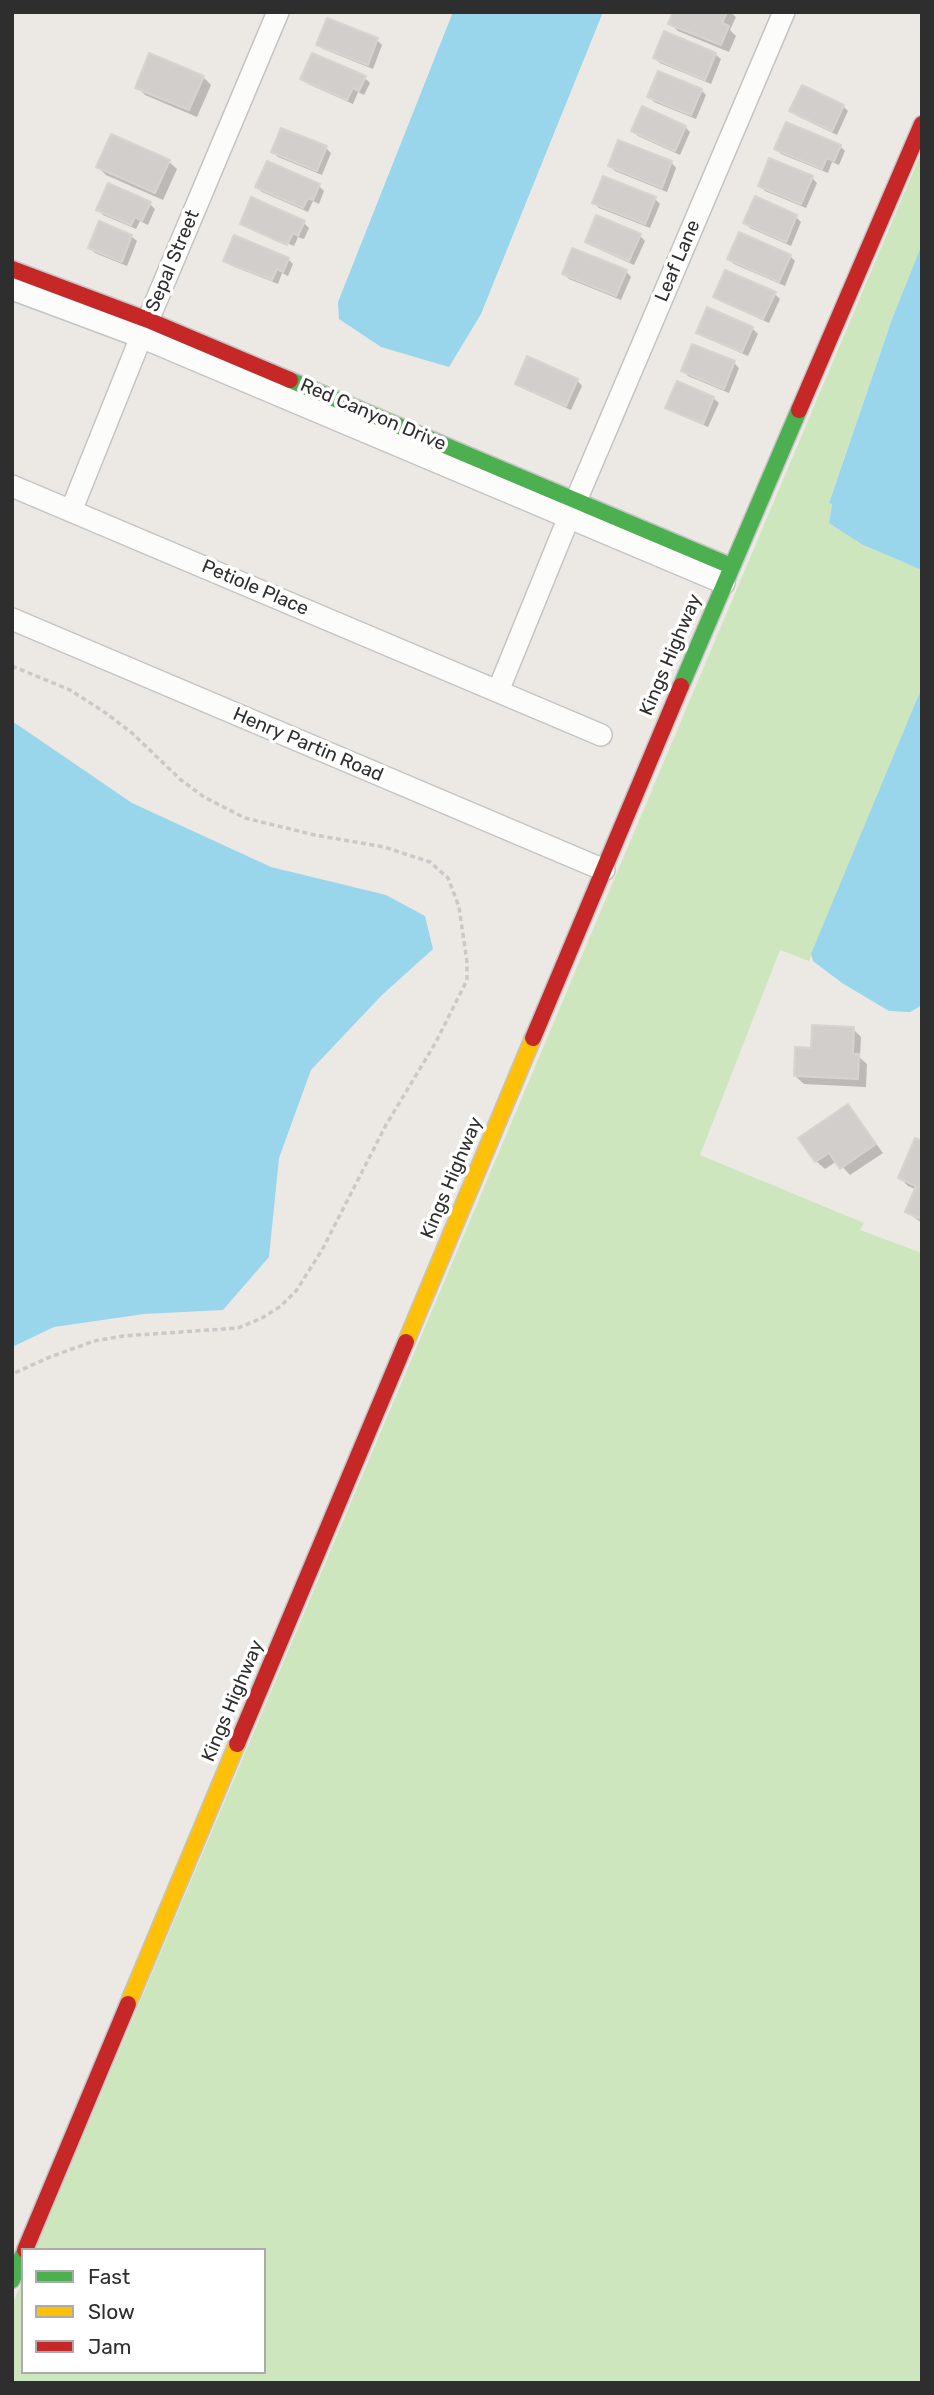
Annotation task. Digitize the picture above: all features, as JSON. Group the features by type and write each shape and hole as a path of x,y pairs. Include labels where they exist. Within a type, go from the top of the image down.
{"street":[{"name":"Sepal Street","path":"71,510 144,328 278,12"},
{"name":"Leaf Lane","path":"572,509 784,12"},
{"name":"Kings Highway","path":"26,2248 728,575 922,124"},
{"name":"Red Canyon Drive","path":"12,269 144,328 728,575"},
{"name":"Red Canyon Drive","path":"12,289 144,328"},
{"name":"Petiole Place","path":"12,486 601,735"},
{"path":"498,691 572,509"},
{"name":"Henry Partin Road","path":"12,619 604,870"},
{"name":"Kings Highway","path":"12,2280 21,2259"}],"path":[{"path":"12,666 70,690 103,711 132,733 181,780 204,797 245,818 315,835 384,847 429,862 448,878 459,907 467,962 467,980 436,1042 386,1125 323,1250 296,1291 281,1306 238,1328 123,1336 94,1341 12,1374"}],"green space":[{"path":"922,151 922,244 892,319 829,502 832,504 829,522 863,545 922,570 922,687 809,961 780,950 700,1155 864,1223 860,1230 922,1253 922,2383 12,2383 12,2305 21,2285 21,2374 266,2374 266,2248 36,2248"}],"water":[{"path":"453,12 603,12 481,314 449,367 381,347 339,319 338,302"},
{"path":"922,244 922,570 863,545 829,523 832,504 829,503 892,319"},
{"path":"922,687 922,1005 910,1012 889,1011 842,983 813,961 811,954"},
{"path":"12,721 132,803 271,867 386,895 425,916 433,949 382,995 311,1070 279,1158 269,1257 223,1310 144,1314 54,1327 12,1347"}],"building":[{"path":"673,12 727,12 722,23 729,26 721,45 668,24"},
{"path":"327,18 378,38 368,65 316,45"},
{"path":"664,31 716,53 705,80 653,58"},
{"path":"149,53 204,76 189,110 135,88"},
{"path":"312,53 366,76 359,91 353,88 347,100 300,79"},
{"path":"658,71 702,89 691,115 647,97"},
{"path":"802,85 844,105 832,131 789,111"},
{"path":"642,106 686,126 675,151 631,131"},
{"path":"786,122 841,145 834,161 827,158 822,169 774,149"},
{"path":"281,128 327,146 317,171 271,152"},
{"path":"111,134 170,160 155,193 96,167"},
{"path":"618,140 672,161 662,188 608,166"},
{"path":"769,158 813,176 801,204 758,186"},
{"path":"267,161 320,184 313,200 308,198 303,208 255,187"},
{"path":"603,176 656,197 645,224 592,203"},
{"path":"108,183 151,202 142,221 135,217 131,225 96,210"},
{"path":"755,196 797,215 786,242 743,223"},
{"path":"251,197 305,221 298,236 293,233 287,245 240,224"},
{"path":"596,215 641,234 629,261 585,242"},
{"path":"99,221 132,235 122,262 88,248"},
{"path":"739,232 791,255 779,282 727,259"},
{"path":"234,235 289,258 283,272 277,269 272,280 223,261"},
{"path":"572,248 627,270 616,296 562,274"},
{"path":"725,270 776,292 763,319 713,297"},
{"path":"707,307 753,327 742,352 696,333"},
{"path":"692,344 735,361 724,389 681,371"},
{"path":"527,356 578,379 566,406 515,384"},
{"path":"677,381 714,397 703,424 665,408"},
{"path":"812,1025 854,1027 853,1054 859,1054 858,1079 794,1076 795,1047 811,1048"},
{"path":"848,1104 876,1144 840,1169 829,1153 815,1162 798,1138"},
{"path":"915,1138 922,1141 922,1219 905,1212 916,1186 898,1178"}],"traffic: fast":[{"path":"290,380 731,566"},
{"path":"681,686 799,410"},
{"path":"12,2280 21,2260"}],"traffic: slow":[{"path":"406,1342 533,1038"},
{"path":"128,2004 237,1744"}],"traffic: jam":[{"path":"799,410 922,124"},
{"path":"12,269 148,320 290,380"},
{"path":"533,1038 681,686"},
{"path":"237,1744 406,1342"},
{"path":"26,2248 128,2004"}]}
